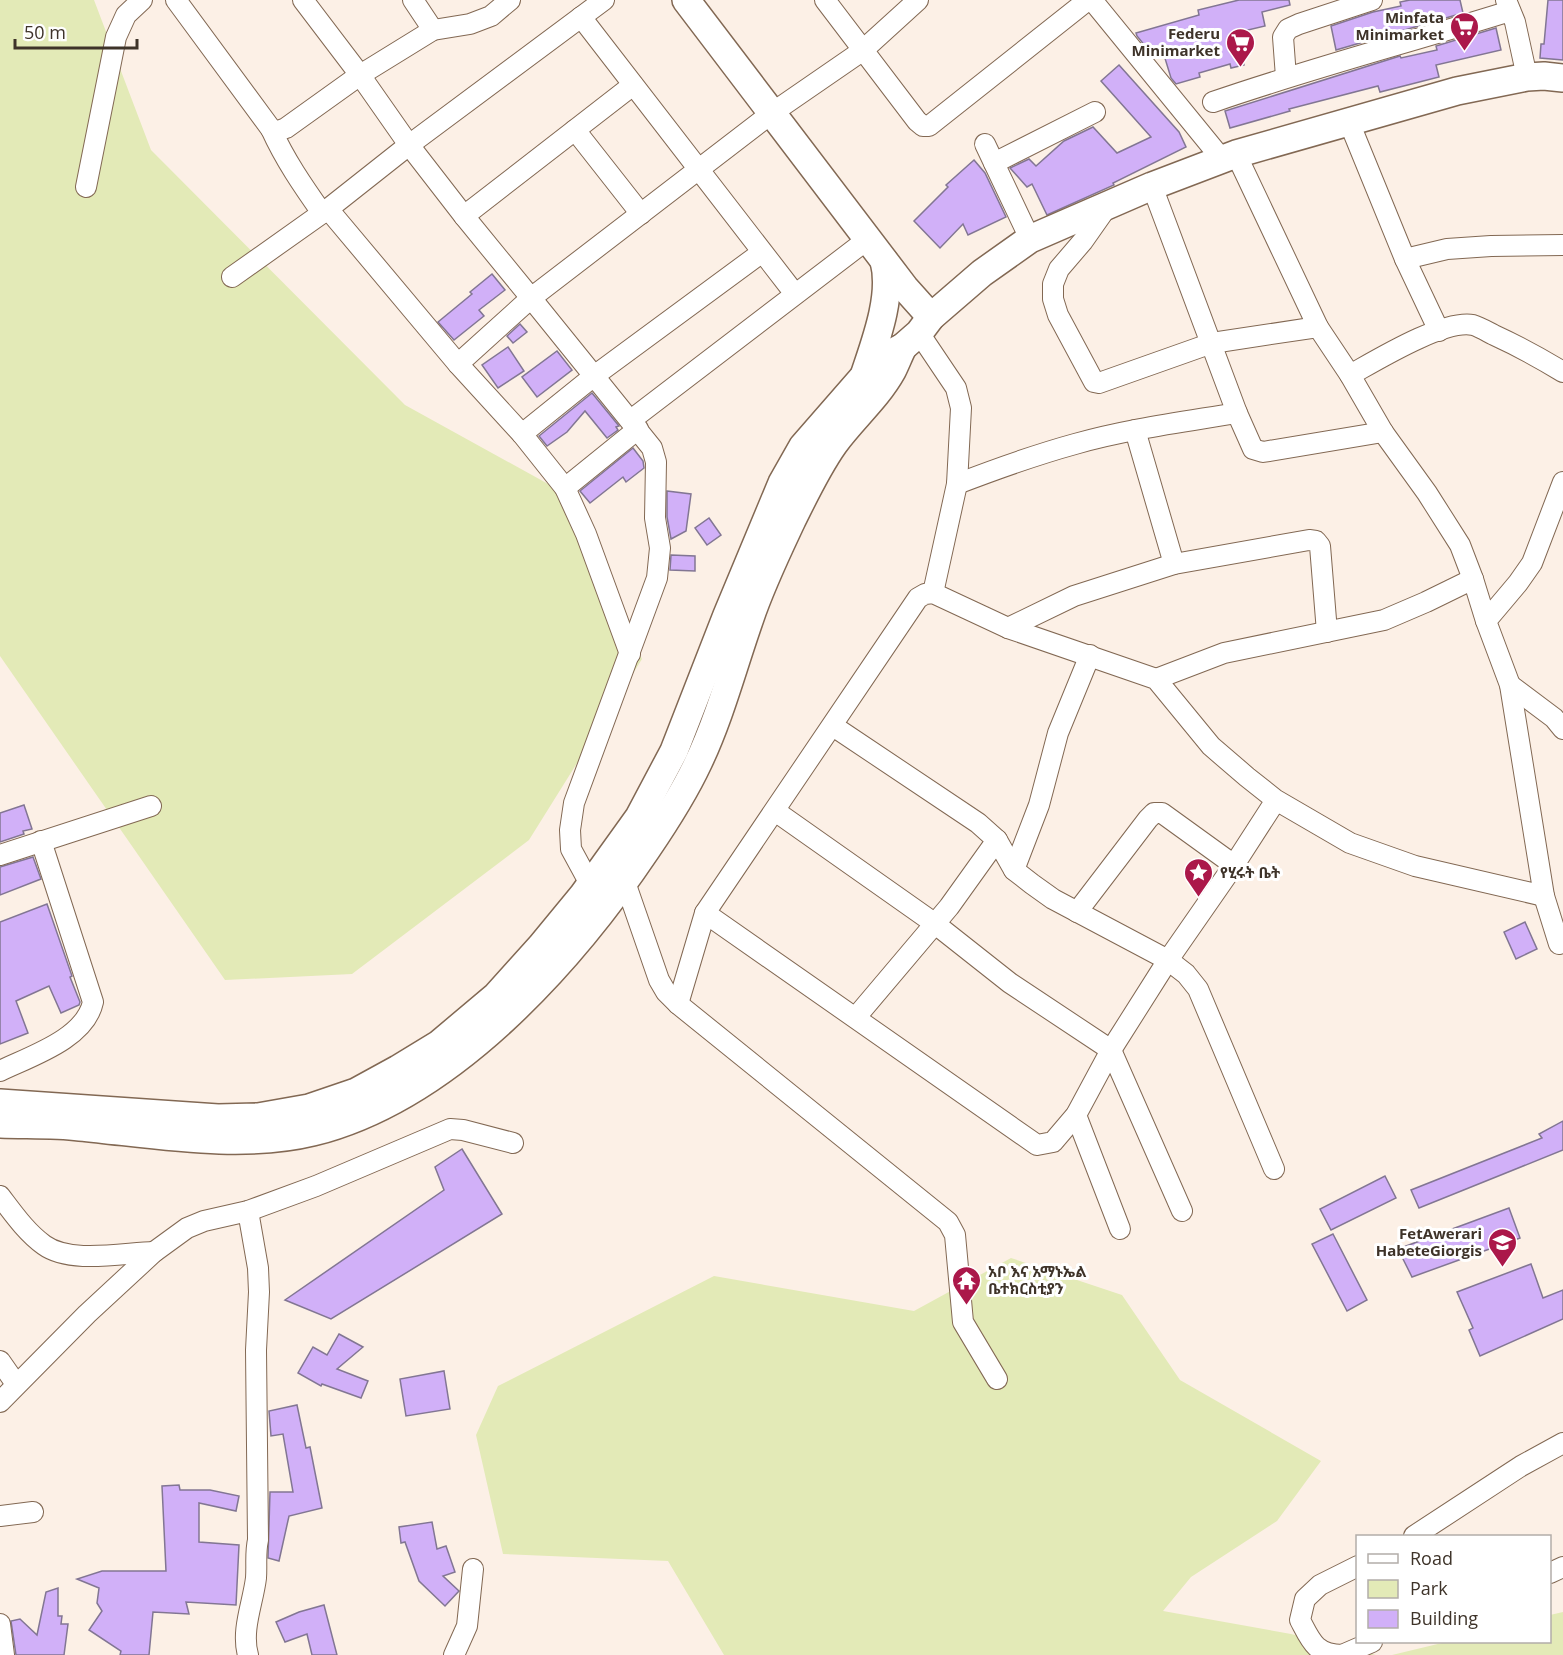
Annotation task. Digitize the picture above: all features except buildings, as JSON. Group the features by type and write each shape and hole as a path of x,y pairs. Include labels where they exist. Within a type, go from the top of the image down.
{"main road":[{"path":"686,0 884,261 918,332"},
{"path":"591,898 625,882 682,797 700,759 709,698 727,615 782,483 803,446 878,360 918,332 982,273 1030,239 1152,186 1228,156 1457,91 1527,77 1563,78"},
{"path":"865,373 878,336 889,276 884,261"},
{"path":"0,1124 76,1126 201,1138 276,1138 310,1133 344,1123 410,1090 541,946 591,898 659,783 674,751 709,698 752,613 784,537 816,470 891,373 918,332"},
{"path":"0,1103 218,1118 258,1117 309,1108 356,1092 398,1070 446,1052"}],"street":[{"path":"86,187 116,37 126,15 142,0"},
{"path":"176,0 272,129 297,178 458,364 522,434 566,488 586,534 630,654"},
{"path":"303,0 464,216 652,448 656,462 655,518 660,548 657,578 574,803 570,830 571,849 591,898"},
{"path":"413,0 433,30"},
{"path":"272,129 278,131 286,128 360,75 433,30 470,24 491,16 510,0"},
{"path":"232,277 325,211 409,145 604,0"},
{"path":"825,0 862,51 923,126 929,126 1088,0"},
{"path":"458,364 531,298 772,113 862,51 918,0"},
{"path":"1092,0 1228,156 1318,327 1350,375 1383,432 1427,493 1460,545 1510,685 1544,896 1562,947"},
{"path":"1286,77 1283,37 1288,29 1372,0"},
{"path":"1213,102 1286,77 1403,44 1508,6 1527,77"},
{"path":"580,17 795,294"},
{"path":"464,216 633,85"},
{"path":"994,163 1095,112"},
{"path":"1349,122 1405,259 1439,331"},
{"path":"575,130 641,214"},
{"path":"985,144 1030,239"},
{"path":"1152,186 1237,413 1253,448 1263,452 1383,432"},
{"path":"1109,204 1083,242 1059,269 1053,284 1053,299 1058,315 1094,382 1099,383 1212,343 1318,327"},
{"path":"566,488 634,425 795,294 868,239"},
{"path":"1405,259 1447,249 1563,245"},
{"path":"522,434 594,376 761,253"},
{"path":"1350,375 1408,344 1460,325 1473,325 1527,350 1563,372"},
{"path":"918,332 956,388 961,408 957,483 933,593"},
{"path":"957,483 1057,449 1135,430 1237,413"},
{"path":"1135,430 1174,564"},
{"path":"1486,621 1518,584 1532,563 1563,482"},
{"path":"1008,628 1074,596 1174,564 1309,540 1316,541 1320,546 1327,632"},
{"path":"1156,679 1224,653 1384,620 1473,579"},
{"path":"678,1004 705,913 918,598 933,593 1008,628 1156,679 1211,746 1276,800 1350,843 1414,866 1544,896"},
{"path":"1014,870 1039,805 1058,733 1090,655"},
{"path":"1510,685 1560,719"},
{"path":"833,726 978,823 997,840 1014,870 1053,899 1168,960 1186,974 1198,989 1274,1169"},
{"path":"705,913 1037,1145 1053,1142 1076,1115 1112,1050 1168,960 1276,800"},
{"path":"0,855 151,806"},
{"path":"775,811 934,923 1010,983 1112,1050 1182,1210"},
{"path":"1077,912 1154,813 1162,813 1234,865"},
{"path":"856,1017 949,907 997,840"},
{"path":"0,1071 58,1043 84,1022 90,1014 93,1002 41,841"},
{"path":"625,882 659,980 666,992 948,1222 955,1235 963,1322 997,1379"},
{"path":"1076,1115 1120,1229"},
{"path":"0,1402 87,1314 154,1252 187,1228 204,1221 248,1211 316,1186 450,1129 463,1130 513,1143"},
{"path":"0,1196 27,1230 43,1245 54,1251 75,1256 154,1252"},
{"path":"248,1211 258,1268 259,1292 256,1350 258,1540 255,1554 256,1577 247,1630 248,1655"},
{"path":"0,1361 16,1384"},
{"path":"1416,1535 1521,1466 1563,1443"},
{"path":"0,1516 33,1512"},
{"path":"1356,1567 1320,1585 1305,1599 1300,1620 1313,1644 1322,1651 1342,1655 1368,1643"},
{"path":"454,1655 467,1626 473,1569"},
{"path":"0,1624 4,1655"}],"green space":[{"path":"0,0 94,0 151,150 405,405 559,490 642,659 529,840 352,974 225,980 0,656"},
{"path":"1011,1258 1122,1295 1180,1380 1321,1461 1277,1521 1191,1577 1163,1611 1291,1634 1376,1655 724,1655 668,1561 503,1554 476,1435 498,1386 714,1276 914,1311"},
{"path":"1563,1612 1563,1655 1392,1655 1442,1643 1551,1643 1551,1615"}],"place":[{"name":"Minfata Minimarket","path":"1465,52"},
{"name":"Federu Minimarket","path":"1241,68"},
{"name":"የሂሩት ቤት","path":"1199,898"},
{"name":"FetAwerari HabeteGiorgis","path":"1503,1268"},
{"name":"አቦ እና አማኑኤል ቤተክርስቲያን","path":"967,1306"}]}
